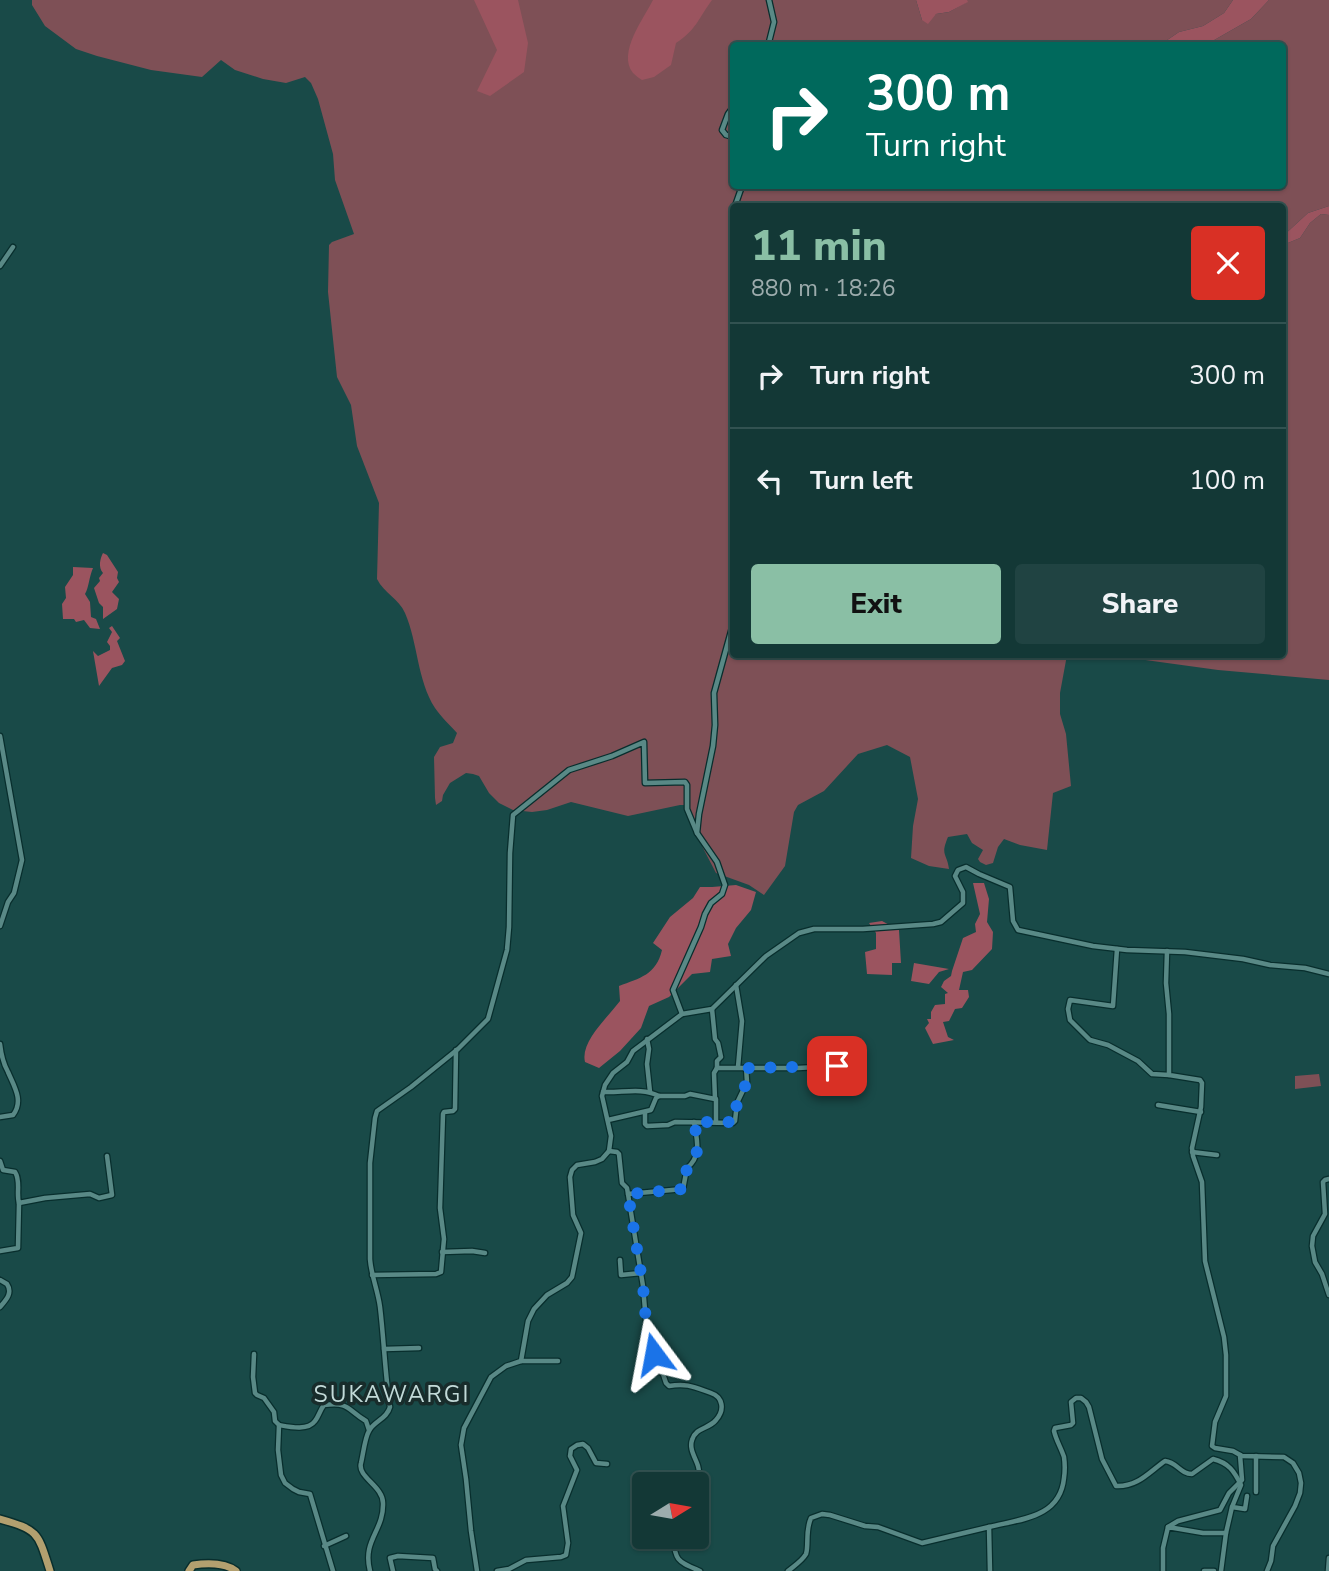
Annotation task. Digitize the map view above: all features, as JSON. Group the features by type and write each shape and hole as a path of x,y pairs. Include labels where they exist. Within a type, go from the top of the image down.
{"main road":[{"path":"0,1519 24,1525 35,1532 50,1571"},
{"path":"189,1571 193,1565 212,1564 229,1566 236,1571"}],"street":[{"path":"769,0 774,22 769,42"},
{"path":"730,111 722,130 730,136"},
{"path":"0,266 13,247"},
{"path":"697,833 713,746 714,692 730,635"},
{"path":"0,736 22,864 14,893 0,926"},
{"path":"369,1431 390,1407 380,1307 370,1259 370,1163 375,1118 381,1108 456,1050 488,1019 507,950 510,853 515,813 569,770 644,742 645,783 685,782 687,808 697,833 717,862 725,885 722,894 711,903 705,914 673,989 682,1014"},
{"path":"521,1361 528,1321 534,1309 547,1295 572,1277 581,1233 573,1215 570,1177 577,1166 602,1159 609,1151 611,1136 602,1096 605,1085 613,1073 627,1062 633,1051 647,1039 682,1014 712,1009 766,956 801,931 941,922 963,903 963,892 955,876 958,870 966,867 1010,887 1013,921 1018,930 1093,946 1185,952 1305,968 1329,974"},
{"path":"1117,949 1113,1006 1070,1000 1070,1020 1092,1041 1106,1044 1138,1061 1152,1074 1201,1081 1201,1112 1192,1152 1202,1182 1205,1261 1226,1345 1226,1395 1216,1417 1212,1444 1215,1448 1240,1455 1280,1456 1288,1459 1296,1466 1301,1483 1295,1506 1273,1546 1267,1571"},
{"path":"1167,951 1169,1075"},
{"path":"736,985 742,1021 738,1067"},
{"path":"712,1009 715,1039 721,1057 717,1060 714,1073 716,1122"},
{"path":"647,1039 650,1092"},
{"path":"0,1044 5,1066 16,1086 17,1107 13,1115 0,1117"},
{"path":"372,1275 439,1274 441,1270 444,1236 440,1209 443,1114 455,1109 456,1050"},
{"path":"717,1068 837,1066"},
{"path":"645,1112 647,1126 675,1122 734,1122 737,1103 747,1082 746,1068"},
{"path":"603,1092 643,1090 659,1096 690,1094 716,1099"},
{"path":"608,1120 651,1110 659,1096"},
{"path":"1158,1105 1201,1112"},
{"path":"628,1194 683,1189 687,1168 692,1164 698,1148 694,1122"},
{"path":"609,1151 619,1154 622,1183 627,1188 641,1273 648,1346 654,1354 655,1368 663,1374 669,1386 689,1384 716,1395 722,1403 716,1420 695,1433 691,1443 698,1472"},
{"path":"1192,1152 1217,1155"},
{"path":"19,1203 90,1194 99,1198 112,1195 107,1156"},
{"path":"0,1161 3,1170 15,1172 17,1176 19,1203 18,1248 0,1251"},
{"path":"1329,1179 1323,1182 1325,1214 1312,1242 1315,1262 1329,1295"},
{"path":"442,1252 485,1253"},
{"path":"620,1260 621,1275 641,1273"},
{"path":"0,1280 8,1284 10,1291 0,1307"},
{"path":"384,1349 419,1348"},
{"path":"254,1354 255,1392 264,1398 274,1412 279,1426 281,1475 292,1489 310,1494 333,1571"},
{"path":"477,1571 461,1445 464,1428 491,1377 506,1366 521,1361 558,1361"},
{"path":"788,1571 800,1562 807,1552 807,1526 816,1515 830,1515 865,1526 878,1527 922,1543 1042,1513 1061,1495 1065,1460 1054,1432 1055,1428 1073,1423 1071,1402 1076,1398 1086,1402 1102,1459 1116,1486 1126,1486 1142,1479 1165,1461 1175,1464 1182,1472 1192,1474 1213,1459 1229,1466 1240,1483"},
{"path":"279,1426 309,1426 315,1422 324,1405 348,1406 354,1414 366,1421 369,1431 360,1469 374,1484 383,1503 381,1517 368,1548 370,1571"},
{"path":"497,1571 509,1569 526,1560 566,1555 568,1543 563,1506 577,1471 570,1455 571,1449 583,1444 596,1463 607,1464"},
{"path":"1221,1571 1232,1507 1241,1487 1240,1455"},
{"path":"1256,1456 1256,1492"},
{"path":"1163,1571 1163,1548 1168,1527 1178,1521 1220,1510 1229,1493 1240,1483"},
{"path":"1232,1507 1246,1508 1247,1496"},
{"path":"989,1527 990,1571"},
{"path":"1168,1527 1203,1533 1226,1533"},
{"path":"324,1546 346,1536"},
{"path":"675,1549 681,1563 700,1571"},
{"path":"393,1571 390,1558 398,1556 433,1558 437,1571"},
{"path":"1328,1571 1329,1558"},
{"path":"1204,1571 1214,1571"}],"shaded area":[{"path":"32,0 916,0 922,20 949,12 967,0 1233,0 1224,13 1203,26 1179,32 1164,42 730,42 730,189 1286,189 1286,42 1211,42 1251,19 1269,0 1329,0 1329,206 1308,213 1286,233 1286,203 730,203 730,658 1066,658 1060,693 1060,714 1066,734 1071,786 1053,793 1047,850 1004,839 998,847 993,863 986,865 978,859 983,850 972,843 967,834 948,837 944,851 949,869 929,866 911,858 918,799 910,757 887,745 858,754 824,791 798,805 794,812 785,866 764,895 749,885 716,873 703,848 688,805 628,816 571,802 547,810 513,810 499,803 489,793 479,776 466,773 450,783 442,801 436,805 434,757 440,747 453,743 457,733 437,711 429,697 405,613 377,579 379,503 357,446 351,405 337,377 328,292 329,245 354,234 335,180 333,154 311,83 305,77 286,83 263,79 235,70 221,60 202,77 151,70 97,56 76,49 45,26 32,5"},
{"path":"474,0 518,0 528,43 524,72 490,96 477,91 497,50"},
{"path":"653,0 712,0 693,28 676,43 671,65 654,77 642,80 633,73 628,56 634,36"},
{"path":"916,0 968,2 949,12 936,14 928,24 922,20"},
{"path":"1233,0 1269,0 1251,19 1211,42 1164,42 1179,32 1203,26 1224,13"},
{"path":"1329,206 1329,215 1321,214 1310,223 1300,238 1286,244 1286,233 1308,213"},
{"path":"1321,214 1329,215 1329,680 1218,670 1138,659 1286,658 1286,244 1300,238 1310,223"},
{"path":"103,553 118,572 119,582 112,592 119,599 117,609 103,619 103,607 94,588 103,573 100,563"},
{"path":"73,567 93,568 85,594 90,602 91,617 96,619 100,629 90,628 84,620 76,622 74,619 63,619 65,587 73,575"},
{"path":"112,626 120,638 117,641 125,661 112,668 99,686 93,651 98,656 110,650 107,642 112,632 109,628"},
{"path":"973,883 984,883 989,899 987,922 993,932 992,949 972,970 963,972 959,990 968,990 969,997 962,1008 955,1009 949,1021 943,1022 948,1037 954,1040 933,1044 925,1028 929,1023 927,1019 931,1019 935,1005 945,1004 945,994 948,993 941,987 951,976 963,938 976,932 975,924 980,914"},
{"path":"736,885 756,892 751,910 736,928 728,944 731,956 712,959 710,972 692,974 669,997 649,1006 641,1028 620,1051 599,1068 585,1062 591,1038 620,1001 619,986 634,981 656,965 662,950 653,943 670,917 693,898 700,887"},
{"path":"882,921 899,930 901,963 892,963 892,975 867,974 865,952 876,949 876,933 869,923"},
{"path":"914,963 949,969 939,972 929,984 911,981"},
{"path":"1319,1074 1321,1086 1295,1089 1295,1076"}],"district":[{"name":"SUKAWARGI","path":"392,1394"}],"route":[{"path":"654,1354 648,1346 643,1286 628,1194 683,1189 687,1168 692,1164 698,1148 694,1122 735,1121 737,1103 747,1082 746,1068 837,1066"}]}
